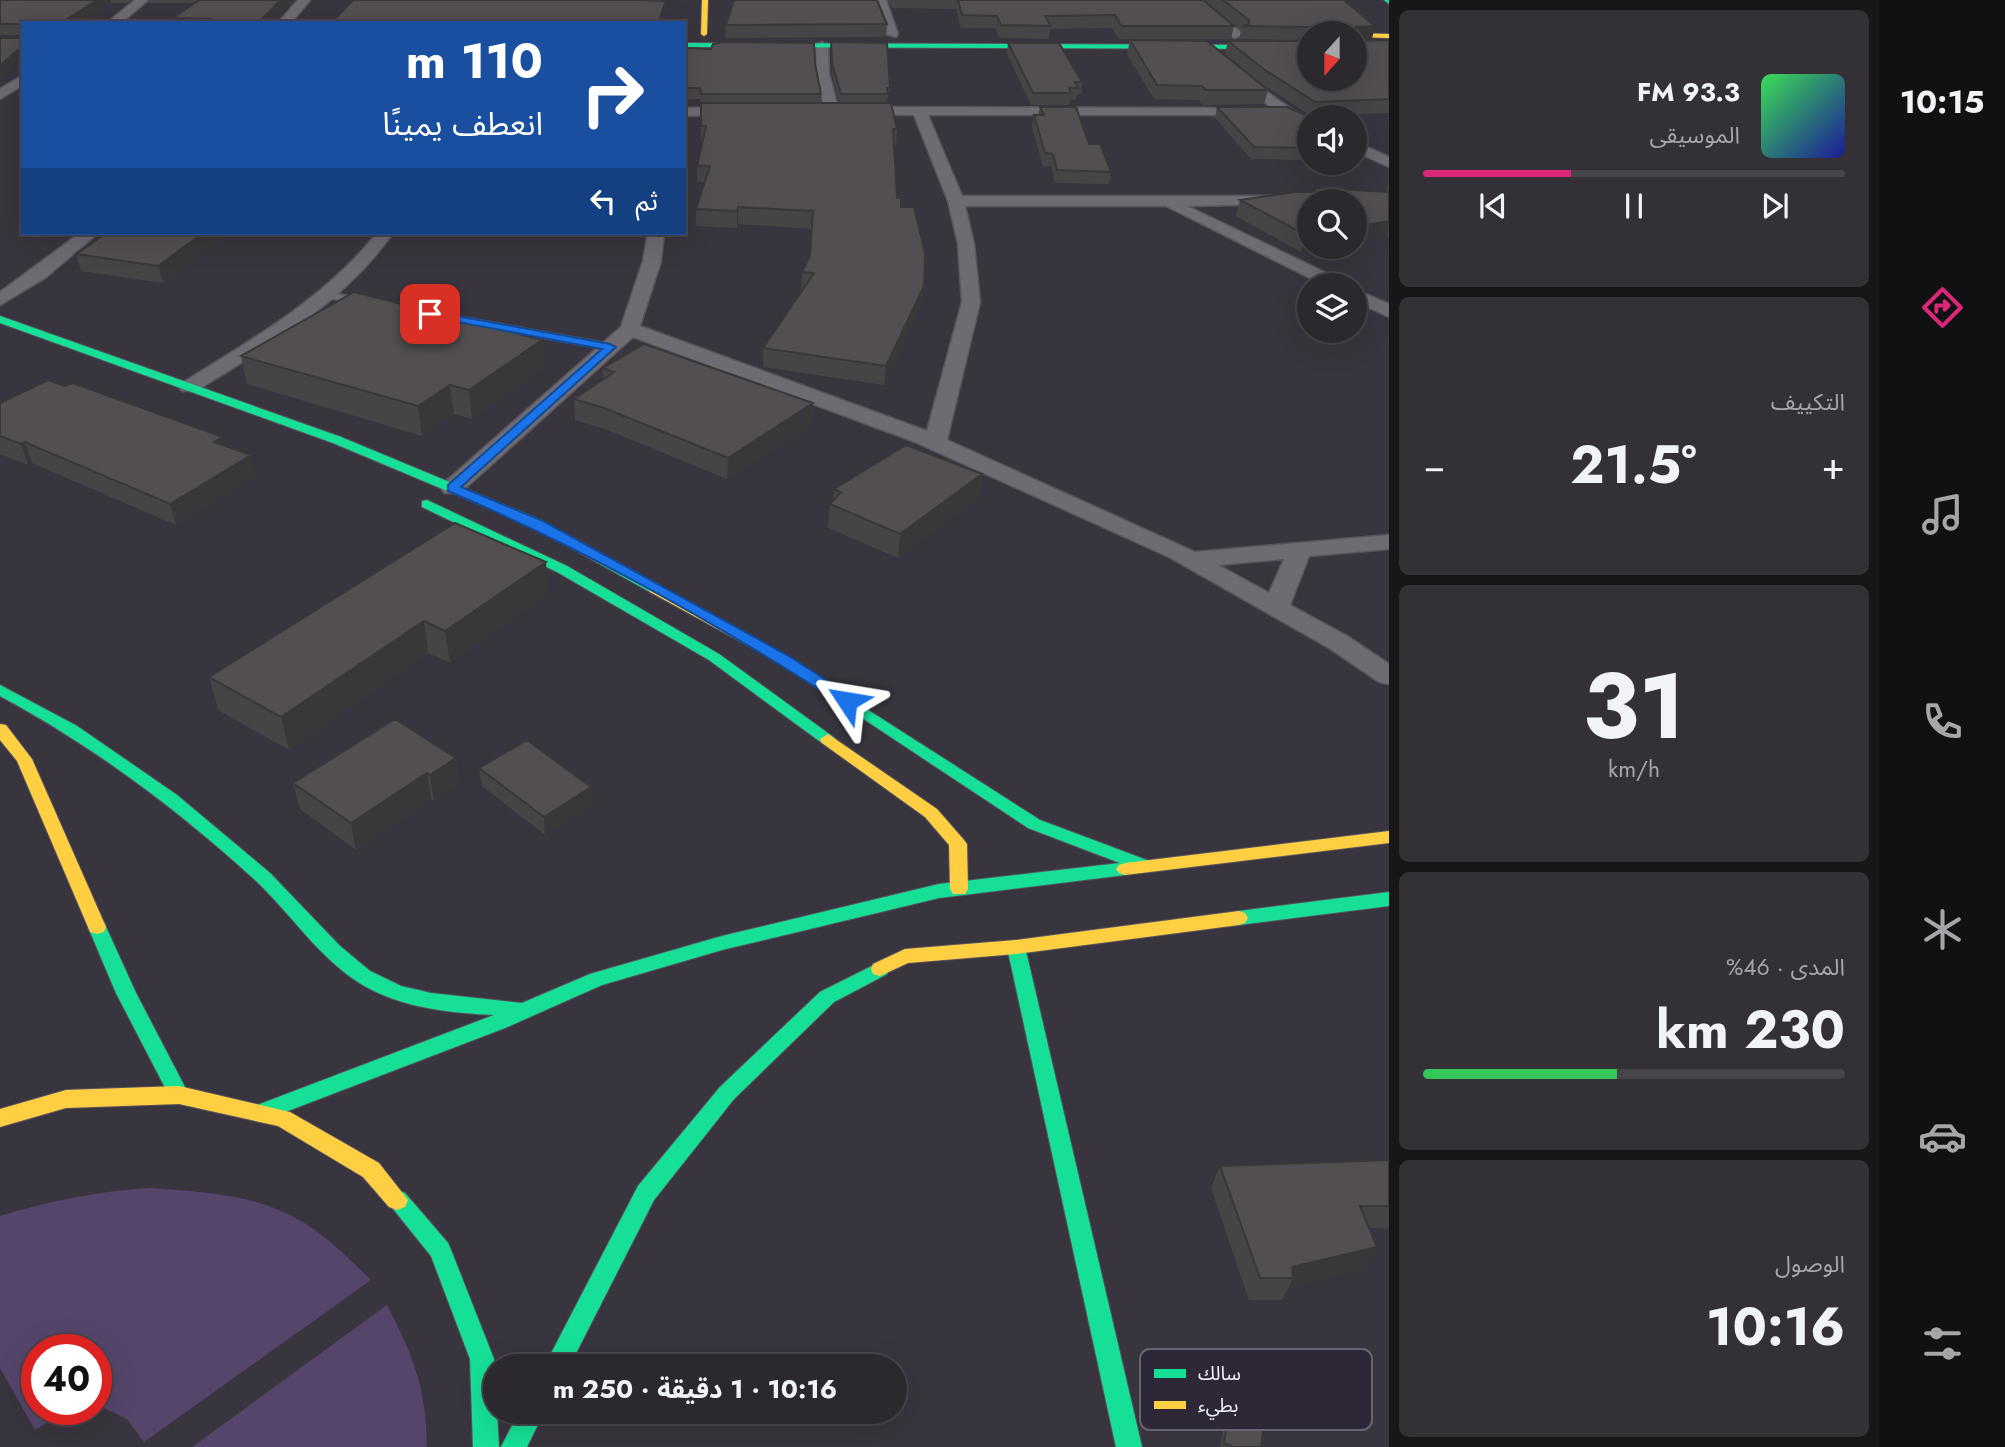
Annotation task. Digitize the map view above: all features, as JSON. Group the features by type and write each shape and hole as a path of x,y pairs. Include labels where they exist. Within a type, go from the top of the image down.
{"street":[{"path":"116,21 142,0"},
{"path":"286,21 304,0"},
{"path":"704,34 705,0"},
{"path":"880,0 892,34"},
{"path":"1195,0 1238,35"},
{"path":"686,34 1297,35"},
{"path":"1367,36 1389,36"},
{"path":"686,45 1297,47"},
{"path":"822,46 825,111 1285,111"},
{"path":"1367,47 1389,46"},
{"path":"1208,47 1234,74 1297,117"},
{"path":"0,95 21,80"},
{"path":"686,111 751,111"},
{"path":"919,111 956,201 966,244 971,302 935,443"},
{"path":"1367,152 1389,163"},
{"path":"956,201 1291,201"},
{"path":"1166,202 1312,273"},
{"path":"0,300 39,274 88,235"},
{"path":"188,387 305,314 369,255 384,235"},
{"path":"452,488 631,330 652,261 656,235"},
{"path":"1367,300 1389,311"},
{"path":"0,319 337,440 538,524 781,658 1034,824 1146,866"},
{"path":"631,330 935,443 1191,560 1338,642 1389,676"},
{"path":"409,496 562,569 725,664 930,813 958,844 959,889"},
{"path":"1191,560 1389,542"},
{"path":"1276,607 1300,550"},
{"path":"0,690 75,728 204,822 296,908 344,961 381,986 434,1003 527,1010"},
{"path":"0,729 24,759 126,993 179,1095"},
{"path":"260,1113 527,1010 597,979 709,946 959,889 1389,837"},
{"path":"563,1354 646,1194 726,1093 827,997 905,956 1016,947 1389,899"},
{"path":"1016,947 1129,1447"},
{"path":"0,1118 66,1099 179,1095 283,1118 371,1170 440,1250 482,1359 486,1447"},
{"path":"514,1447 526,1424"}],"lane":[{"path":"326,295 367,302"},
{"path":"435,315 610,347"}],"shaded area":[{"path":"150,1188 211,1193 269,1206 315,1230 371,1280 144,1442 127,1419 112,1412 112,1334 21,1334 21,1405 0,1368 0,1216 112,1192"},
{"path":"387,1305 417,1373 424,1407 427,1447 192,1447"}],"building":[{"path":"0,0 97,0 64,21 0,24"},
{"path":"199,0 281,0 260,21 173,18"},
{"path":"353,0 666,1 659,21 333,21"},
{"path":"734,0 877,0 887,24 726,25"},
{"path":"958,0 1203,0 1234,26 1121,26 1115,15 1045,16 1051,26 1001,25 997,16 962,15"},
{"path":"1223,0 1344,0 1375,26 1367,26 1367,21 1297,21 1297,27 1242,26 1249,24 1249,20"},
{"path":"0,38 21,38 21,48 0,66"},
{"path":"1130,40 1207,41 1268,90 1206,90 1202,86 1157,85"},
{"path":"1389,40 1389,99 1315,102 1298,91 1367,91 1367,41"},
{"path":"1228,41 1297,41 1297,90 1265,70"},
{"path":"831,42 887,43 890,88 887,88 888,94 841,94 832,63"},
{"path":"814,43 821,94 701,94 700,88 686,88 686,48 711,49 713,44"},
{"path":"1008,43 1059,43 1082,82 1075,82 1078,88 1069,88 1071,93 1033,93"},
{"path":"701,103 891,103 897,129 893,129 897,198 901,198 901,207 914,207 925,253 924,286 886,366 763,348 814,273 802,272 810,256 813,211 738,207 737,211 696,209 710,166 697,166 706,126 701,126"},
{"path":"1040,107 1076,107 1089,144 1100,144 1111,172 1057,170 1053,154 1045,153 1034,115 1044,115"},
{"path":"1217,107 1287,107 1297,111 1297,148 1254,147"},
{"path":"1367,191 1389,192 1389,221 1367,225"},
{"path":"1295,192 1297,230 1240,200"},
{"path":"104,235 200,235 158,266 76,254"},
{"path":"354,292 542,340 469,390 450,385 418,406 241,356"},
{"path":"644,344 813,403 728,458 604,408 574,399 614,372 603,368"},
{"path":"48,380 65,386 73,383 223,437 214,442 251,455 170,504 25,442 21,444 0,436 0,403"},
{"path":"906,445 982,474 900,534 830,504 841,492 834,489"},
{"path":"455,523 546,562 445,631 424,621 281,717 209,677"},
{"path":"395,719 456,758 430,775 427,773 351,823 293,783"},
{"path":"527,740 591,787 544,817 479,768"},
{"path":"1389,1160 1389,1206 1360,1206 1377,1247 1292,1267 1293,1278 1260,1278 1220,1166"},
{"path":"1226,1430 1263,1430 1261,1447 1233,1447 1224,1443"}],"traffic: fast":[{"path":"686,45 1297,47"},
{"path":"0,319 337,440 538,524 655,589"},
{"path":"427,504 562,569 714,657 828,739"},
{"path":"0,690 106,752 203,824 264,878 333,951 364,976 397,992 431,1001 517,1009"},
{"path":"840,697 1034,824 1146,866"},
{"path":"259,1113 498,1022 597,979 722,943 939,891 1125,869"},
{"path":"1239,918 1389,899"},
{"path":"97,927 126,993 179,1095"},
{"path":"1016,947 1129,1447"},
{"path":"563,1354 646,1193 727,1093 827,997 880,969"},
{"path":"397,1200 440,1250 482,1359 486,1447"},
{"path":"514,1447 526,1424"}],"traffic: slow":[{"path":"704,34 705,0"},
{"path":"1367,35 1389,36"},
{"path":"655,589 781,658 840,697"},
{"path":"0,729 24,759 97,927"},
{"path":"828,739 931,813 958,844 959,889"},
{"path":"1125,869 1389,837"},
{"path":"880,969 905,956 1016,947 1239,918"},
{"path":"0,1118 66,1099 179,1095 283,1118 371,1170 397,1200"}],"route":[{"path":"430,314 610,347 452,488 538,524 781,658 847,701"}]}
